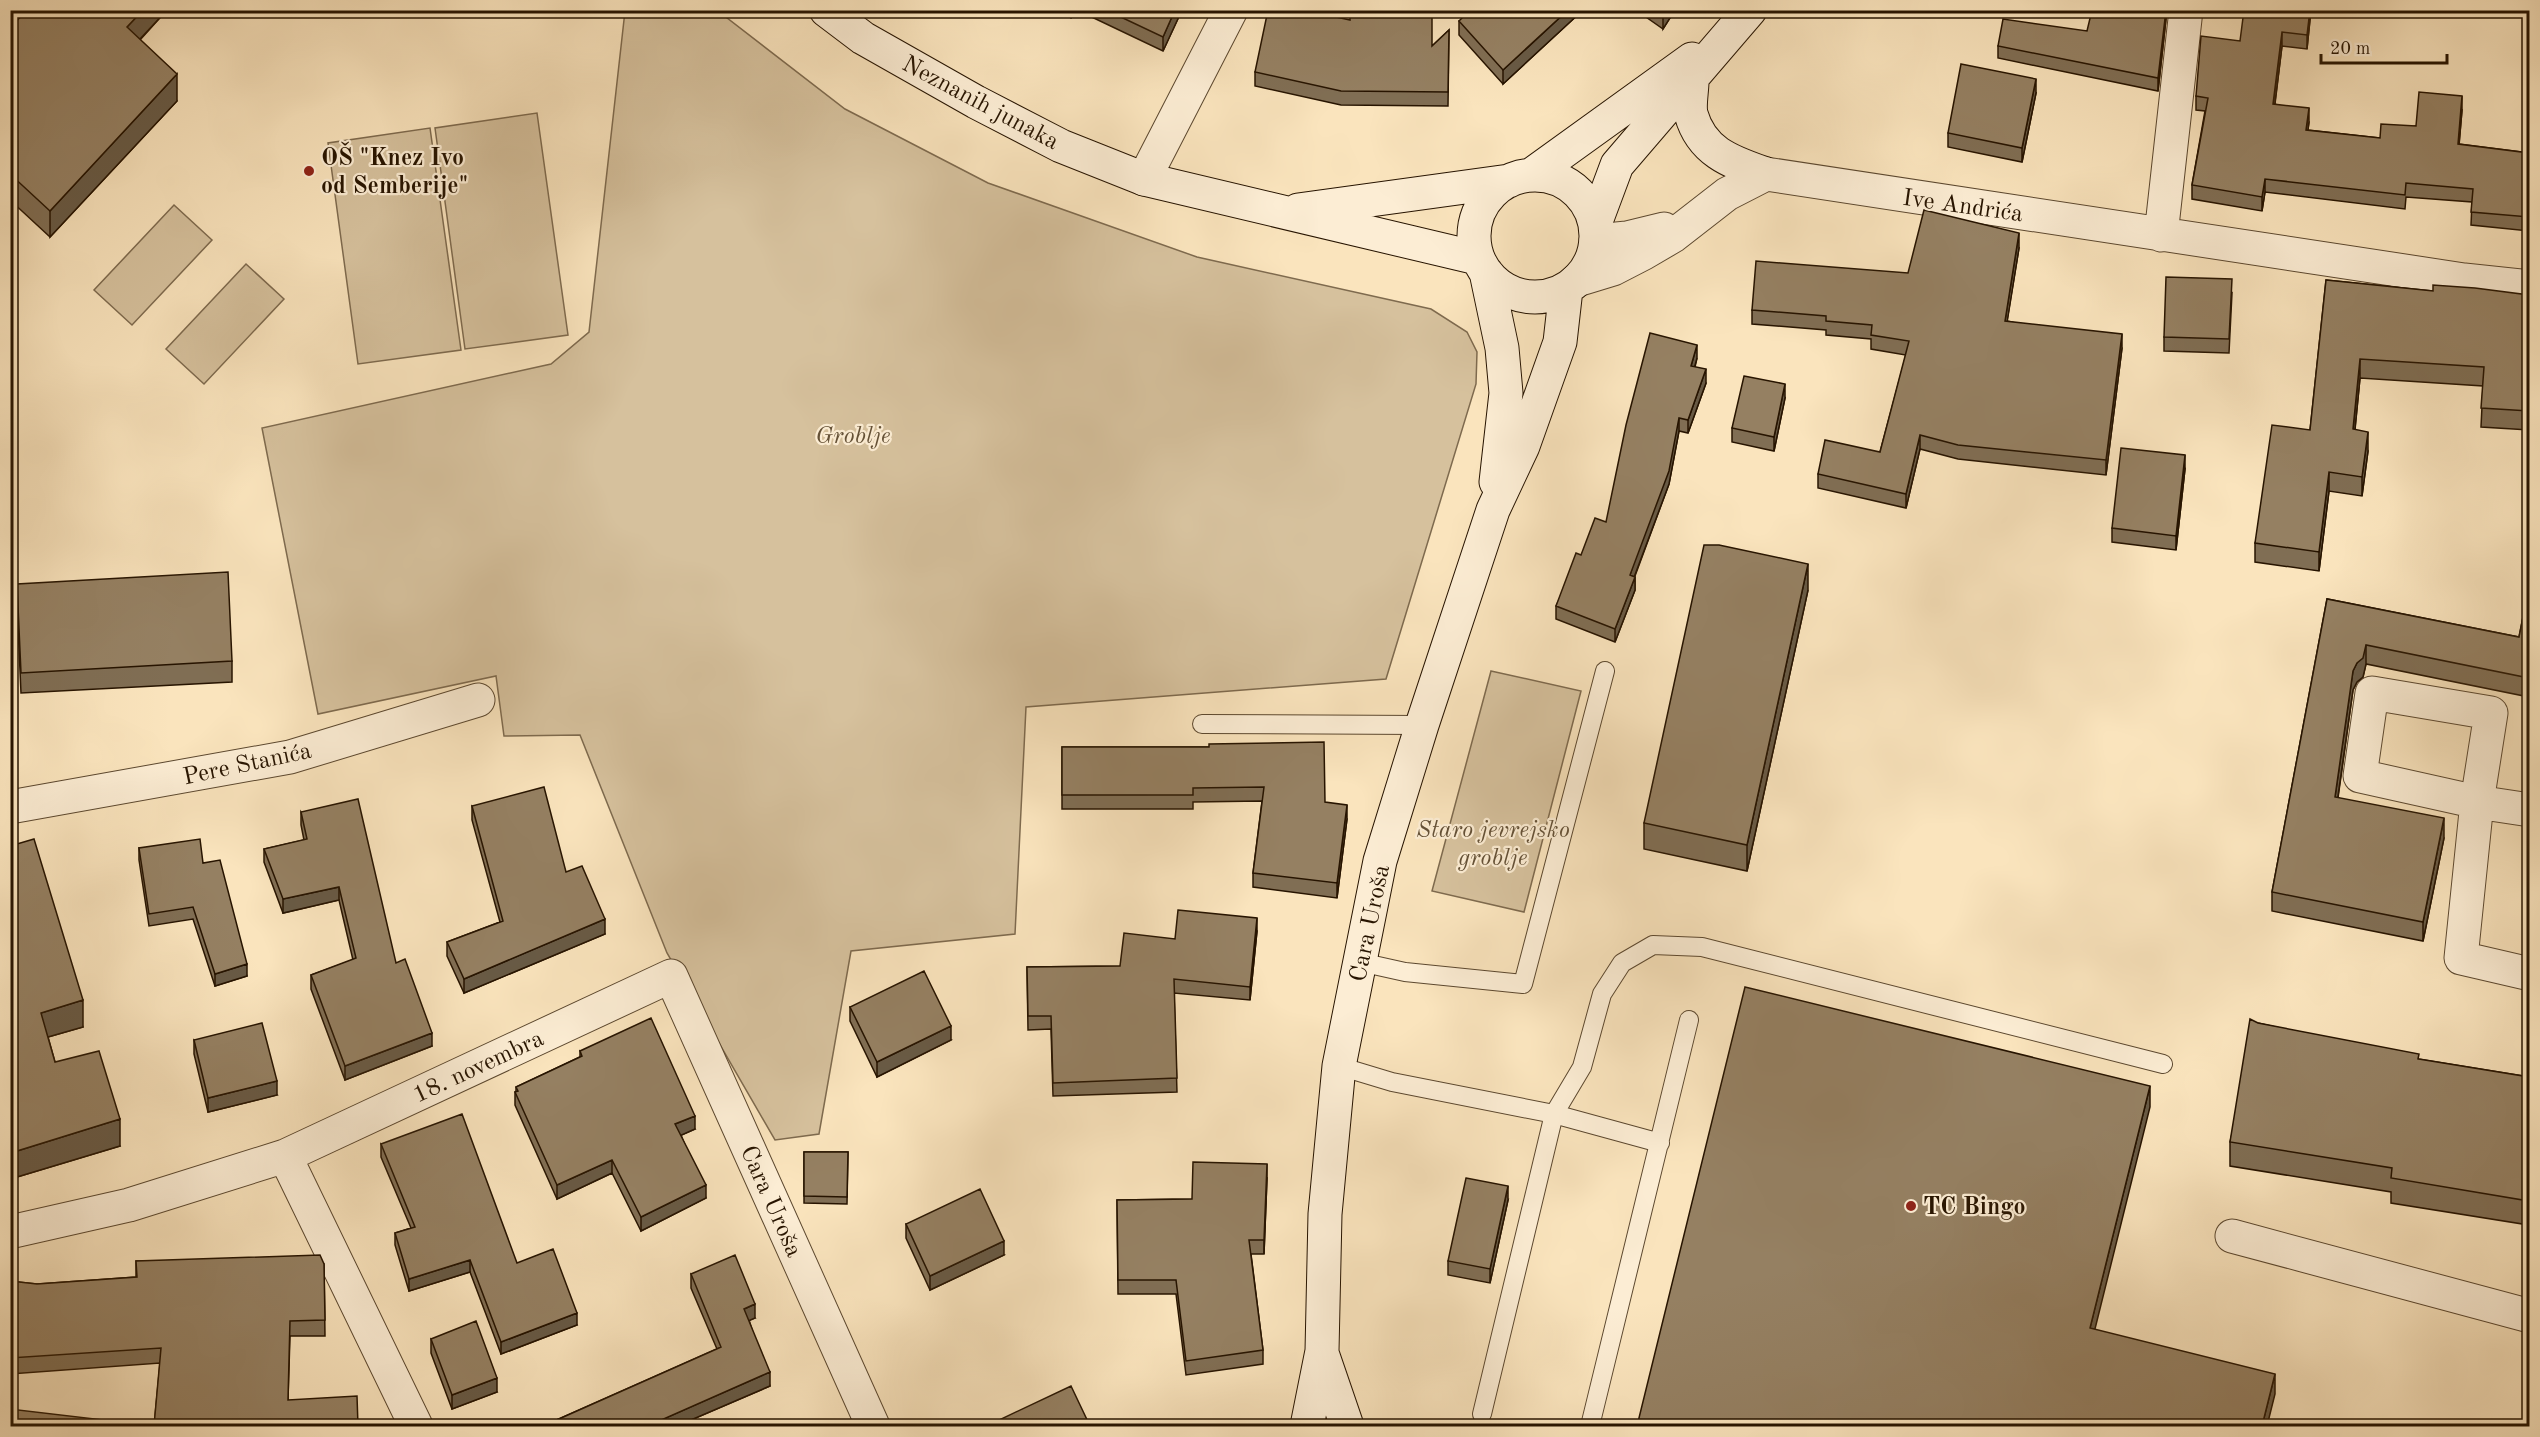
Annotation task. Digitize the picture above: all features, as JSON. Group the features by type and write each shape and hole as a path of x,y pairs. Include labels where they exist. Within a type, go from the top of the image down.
{"street":[{"name":"Neznanih junaka","path":"826,10 863,38 976,102 1061,146 1144,179 1481,265"},
{"path":"1144,179 1231,10"},
{"path":"2161,235 2186,10"},
{"path":"1493,510 1523,446 1560,342 1572,284 1587,268 1617,165 1746,16"},
{"path":"1493,510 1506,393 1502,348 1474,236 1477,219 1484,203 1495,190 1520,178 1746,16"},
{"name":"Ive Andrića","path":"1692,81 1691,113 1700,134 1724,159 1766,174 2161,235 2529,287"},
{"path":"1596,232 1628,238 1662,230 1703,210 1766,174"},
{"path":"1278,212 1520,178 1549,177 1565,183 1578,193 1589,207 1596,232"},
{"path":"1481,265 1508,291 1522,296 1545,296 1613,270 1673,236 1703,210"},
{"name":"Cara Uroša","path":"1322,1351 1325,1214 1339,1066 1380,861 1493,510"},
{"path":"2529,810 2477,802 2360,776 2372,693 2491,713 2477,802 2461,958 2529,974"},
{"name":"Pere Stanića","path":"10,807 290,758 478,700"},
{"name":"Cara Uroša","path":"670,976 873,1426"},
{"name":"18. novembra","path":"10,1232 129,1205 285,1156 670,976"},
{"path":"285,1156 416,1426"},
{"path":"2232,1236 2529,1316"},
{"path":"1307,1426 1322,1351"},
{"path":"1322,1351 1347,1426"}],"lane":[{"path":"1360,962 1405,972 1522,984 1605,671"},
{"path":"1202,724 1422,725"},
{"path":"1482,1414 1554,1114 1582,1067 1602,994 1622,963 1653,945 1702,947 2163,1064"},
{"path":"1590,1426 1689,1020"},
{"path":"1339,1066 1392,1082 1554,1114 1659,1143"}],"green space":[{"name":"Groblje","path":"625,11 718,11 845,109 988,183 1197,257 1431,309 1467,332 1477,352 1476,384 1386,679 1026,707 1015,934 851,951 819,1134 775,1140 667,953 580,735 504,736 496,676 318,714 262,428 551,364 589,332"},
{"path":"537,113 568,335 465,349 435,128"},
{"path":"430,128 461,350 358,364 328,143"},
{"path":"174,205 212,240 132,325 94,290"},
{"path":"246,264 284,299 204,384 166,349"},
{"name":"Staro jevrejsko groblje","path":"1491,671 1581,691 1524,912 1432,891"}],"building":[{"path":"27,10 143,10 127,27 177,74 50,211 10,174 10,28"},
{"path":"1106,10 1175,10 1163,37"},
{"path":"1268,10 1305,10 1350,20 1350,10 1432,10 1432,46 1449,30 1448,92 1341,91 1255,72"},
{"path":"1470,10 1568,10 1503,70 1459,21"},
{"path":"2092,10 2166,10 2158,78 1998,46 2003,19 2087,31"},
{"path":"2244,10 2310,10 2307,35 2282,32 2273,104 2309,108 2306,130 2380,138 2381,124 2416,126 2419,92 2462,96 2458,144 2529,153 2529,217 2471,212 2473,189 2406,183 2405,195 2265,179 2262,197 2192,185 2208,98 2196,96 2201,36 2240,41"},
{"path":"1961,64 2036,79 2022,148 1948,133"},
{"path":"1924,210 2019,233 2005,321 2122,334 2106,460 1958,445 1920,435 1906,494 1818,474 1825,440 1880,452 1909,341 1871,335 1872,325 1826,321 1826,316 1752,310 1756,261 1908,273"},
{"path":"2166,277 2232,279 2229,339 2164,337"},
{"path":"2326,280 2433,291 2433,285 2529,295 2529,411 2481,408 2484,367 2360,359 2353,429 2368,432 2362,477 2329,472 2319,552 2255,543 2272,425 2310,430"},
{"path":"1650,333 1697,345 1691,366 1706,369 1688,420 1679,418 1669,471 1630,575 1635,577 1615,629 1556,606 1576,553 1581,555 1595,518 1606,522 1626,425"},
{"path":"1744,376 1785,384 1774,437 1732,428"},
{"path":"2121,448 2185,455 2176,536 2112,528"},
{"path":"1704,545 1719,545 1808,564 1747,845 1644,823"},
{"path":"228,572 232,661 21,673 17,584"},
{"path":"2529,587 2529,678 2366,645 2363,658 2353,671 2335,797 2444,818 2423,922 2272,892 2327,599 2519,637"},
{"path":"1324,742 1325,802 1347,805 1337,883 1253,873 1264,787 1193,788 1193,795 1062,795 1062,747 1209,747 1209,744"},
{"path":"544,787 566,872 582,866 605,919 464,979 447,942 503,921 472,806"},
{"path":"358,799 396,963 405,959 432,1033 345,1066 311,975 356,958 339,887 283,899 264,849 307,839 301,812"},
{"path":"34,839 83,1000 41,1013 55,1062 99,1051 120,1119 17,1151 10,1129 10,846"},
{"path":"200,839 203,863 220,860 247,964 215,974 193,907 149,914 139,848"},
{"path":"1178,910 1257,918 1250,987 1174,979 1177,1078 1053,1083 1051,1016 1028,1016 1027,967 1120,966 1124,933 1175,939"},
{"path":"924,971 951,1026 877,1062 850,1007"},
{"name":"TC Bingo","path":"1745,987 2150,1086 2090,1328 2275,1374 2262,1426 1637,1426"},
{"path":"651,1018 695,1116 675,1124 706,1185 641,1217 612,1160 557,1185 515,1092 518,1091 516,1087 582,1056 580,1051"},
{"path":"2250,1019 2258,1023 2419,1054 2418,1059 2529,1077 2529,1201 2391,1178 2392,1168 2230,1142"},
{"path":"262,1023 277,1081 208,1098 194,1040"},
{"path":"462,1114 517,1263 553,1249 577,1313 501,1342 470,1260 409,1279 395,1233 415,1227 381,1144"},
{"path":"804,1152 848,1152 847,1197 804,1196"},
{"path":"1193,1162 1267,1164 1264,1240 1249,1240 1263,1350 1186,1361 1176,1280 1118,1280 1117,1200 1192,1199"},
{"path":"1466,1178 1508,1186 1490,1269 1448,1261"},
{"path":"980,1189 1004,1241 930,1276 906,1224"},
{"path":"320,1255 324,1264 325,1320 290,1321 288,1400 357,1396 358,1426 154,1426 161,1348 10,1358 10,1281 37,1284 137,1277 136,1261"},
{"path":"735,1255 755,1304 744,1309 770,1372 661,1420 664,1426 543,1426 721,1347 691,1274"},
{"path":"476,1321 497,1378 452,1395 431,1339"},
{"path":"1071,1386 1090,1426 1002,1426 999,1420"},
{"path":"10,1409 154,1426 10,1426"}],"place":[{"name":"OŠ \"Knez Ivo od Semberije\"","path":"309,171"},
{"name":"TC Bingo","path":"1911,1206"}]}
